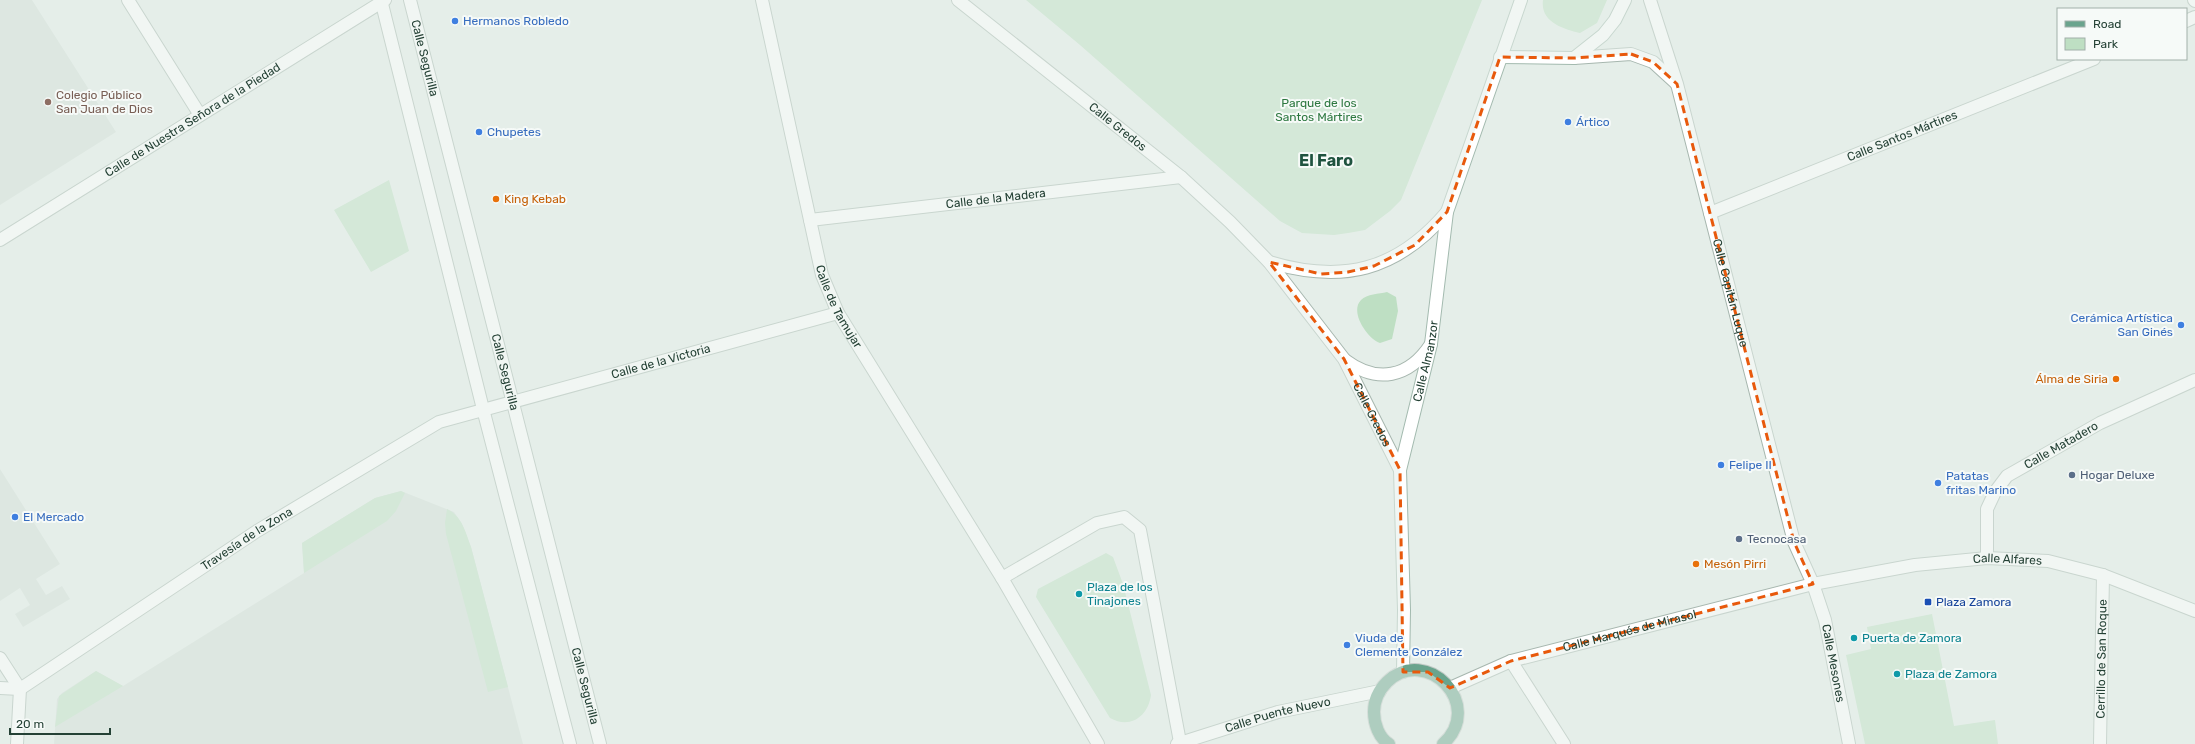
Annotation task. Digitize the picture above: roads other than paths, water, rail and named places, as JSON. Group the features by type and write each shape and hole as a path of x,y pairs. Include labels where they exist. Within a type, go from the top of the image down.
{"main road":[{"path":"1389,744 1381,736 1374,720 1375,704 1380,691 1390,680 1404,672 1419,671 1428,672 1442,680 1450,688 1456,702 1458,714 1453,732 1443,744"}],"street":[{"path":"128,0 200,114"},
{"name":"Calle Segurilla","path":"410,0 600,744"},
{"name":"Calle de Tamujar","path":"762,0 822,275 838,313 1002,578"},
{"name":"Calle Gredos","path":"958,0 1181,177 1230,222 1269,262 1344,359 1400,470"},
{"path":"1521,0 1500,57 1574,58 1631,54 1653,62 1677,84"},
{"path":"1574,58 1603,35 1615,20 1625,0"},
{"name":"Calle Capitán Luque","path":"1650,0 1677,84 1794,542 1813,584"},
{"path":"382,1 483,409 570,744"},
{"name":"Calle de Nuestra Señora de la Piedad","path":"0,240 382,1"},
{"name":"Calle Almanzor","path":"1404,672 1404,610 1400,470 1431,344 1447,212 1500,57"},
{"name":"Calle Santos Mártires","path":"1710,213 2092,60"},
{"name":"Calle de la Madera","path":"810,220 1181,177"},
{"name":"Calle Gredos","path":"1269,262 1295,270 1321,274 1348,272 1374,266 1415,245 1432,230 1447,212"},
{"name":"Calle de la Victoria","path":"483,409 838,313"},
{"name":"Calle Gredos","path":"1344,359 1356,368 1369,373 1384,375 1398,372 1412,366 1423,357 1431,344"},
{"name":"Calle Matadero","path":"1987,558 1987,510 1995,492 2007,476 2100,423 2195,380"},
{"name":"Travesía de la Zona","path":"20,689 257,531 439,422 483,409"},
{"path":"1098,744 1002,578 1098,523 1124,517 1140,530 1178,743"},
{"name":"Calle Alfares","path":"1813,584 1914,565 1987,558 2048,561 2103,575 2195,611"},
{"name":"Cerrillo de San Roque","path":"2100,744 2103,575"},
{"name":"Calle Marqués de Mirasol","path":"1450,688 1511,661 1813,584"},
{"name":"Calle Mesones","path":"1813,584 1825,620 1849,744"},
{"path":"0,658 20,689 17,744"},
{"path":"1511,661 1564,744"},
{"path":"0,688 20,689"},
{"name":"Calle Puente Nuevo","path":"1178,743 1278,712 1380,691"}],"place":[{"name":"Hermanos Robledo","path":"455,21"},
{"name":"Colegio Público San Juan de Dios","path":"48,102"},
{"name":"Ártico","path":"1568,122"},
{"name":"Chupetes","path":"479,132"},
{"name":"King Kebab","path":"496,199"},
{"name":"Cerámica Artística San Ginés","path":"2181,325"},
{"name":"Álma de Siria","path":"2116,379"},
{"name":"Felipe II","path":"1721,465"},
{"name":"Hogar Deluxe","path":"2072,475"},
{"name":"Patatas fritas Marino","path":"1938,483"},
{"name":"El Mercado","path":"15,517"},
{"name":"Tecnocasa","path":"1739,539"},
{"name":"Mesón Pirri","path":"1696,564"},
{"name":"Plaza de los Tinajones","path":"1079,594"},
{"name":"Plaza Zamora","path":"1928,602"},
{"name":"Puerta de Zamora","path":"1854,638"},
{"name":"Viuda de Clemente González","path":"1347,645"},
{"name":"Plaza de Zamora","path":"1897,674"}],"district":[{"name":"El Faro","path":"1326,160"}],"park label":[{"name":"Parque de los Santos Mártires","path":"1319,110"}]}
